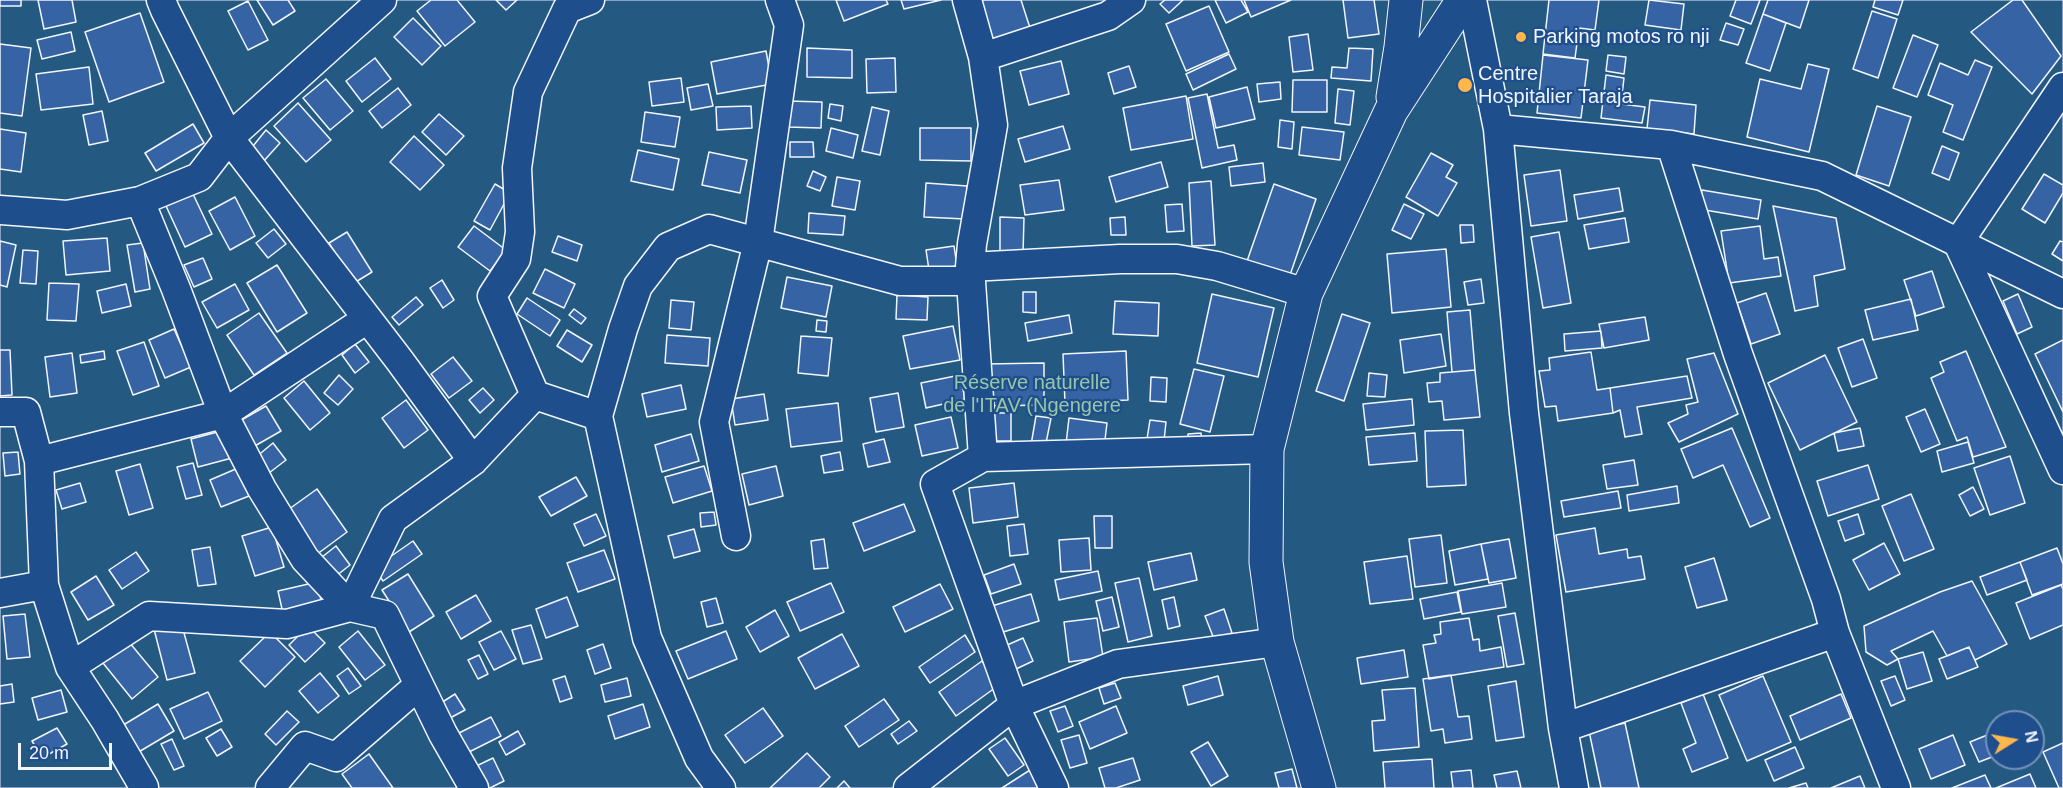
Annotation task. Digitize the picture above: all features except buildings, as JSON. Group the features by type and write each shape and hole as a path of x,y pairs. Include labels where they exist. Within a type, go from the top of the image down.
{"main road":[{"path":"1391,111 1406,0"},
{"path":"1318,788 1277,642 1266,562 1267,449 1306,293 1391,111 1462,0"}],"street":[{"path":"161,0 229,138 368,319 473,461"},
{"path":"0,210 67,215 140,201 199,177 229,138 382,0"},
{"path":"590,0 567,9 528,92 517,168 520,232 516,259 492,296 535,395 598,416"},
{"path":"736,536 714,422 758,242 789,24 780,0"},
{"path":"967,0 983,57 993,125 972,244 970,274 983,457"},
{"path":"983,57 1108,16 1131,0"},
{"path":"1472,0 1498,129 1524,413 1563,728 1574,788"},
{"path":"1958,243 2063,87"},
{"path":"1498,129 1671,145 1822,177 2063,294"},
{"path":"1671,145 1738,354 1826,599 1835,633 1896,788"},
{"path":"140,201 223,414 262,489 304,559 350,607"},
{"path":"721,788 699,758 647,638 598,416 638,286 668,247 709,229 900,281 1120,259 1178,260 1217,266 1306,293"},
{"path":"1958,243 2063,470"},
{"path":"39,461 223,414 368,319"},
{"path":"350,607 393,519 473,461 535,395"},
{"path":"0,412 26,412 39,461 44,585 70,667 105,720 144,788 135,788"},
{"path":"1054,788 1014,705 935,484 983,457 1267,449"},
{"path":"0,593 44,585"},
{"path":"70,667 149,616 287,624 350,607 385,615 444,734 474,788"},
{"path":"1563,728 1835,633"},
{"path":"908,788 1014,705 1118,664 1277,642"},
{"path":"270,788 305,746 336,757 419,685"}],"green space":[{"name":"Réserve naturelle de l'ITAV (Ngengere","path":"0,0 2063,0 2063,788 0,788"}],"place":[{"name":"Parking motos ro nji","path":"1521,37"},
{"name":"Centre Hospitalier Taraja","path":"1465,85"}]}
